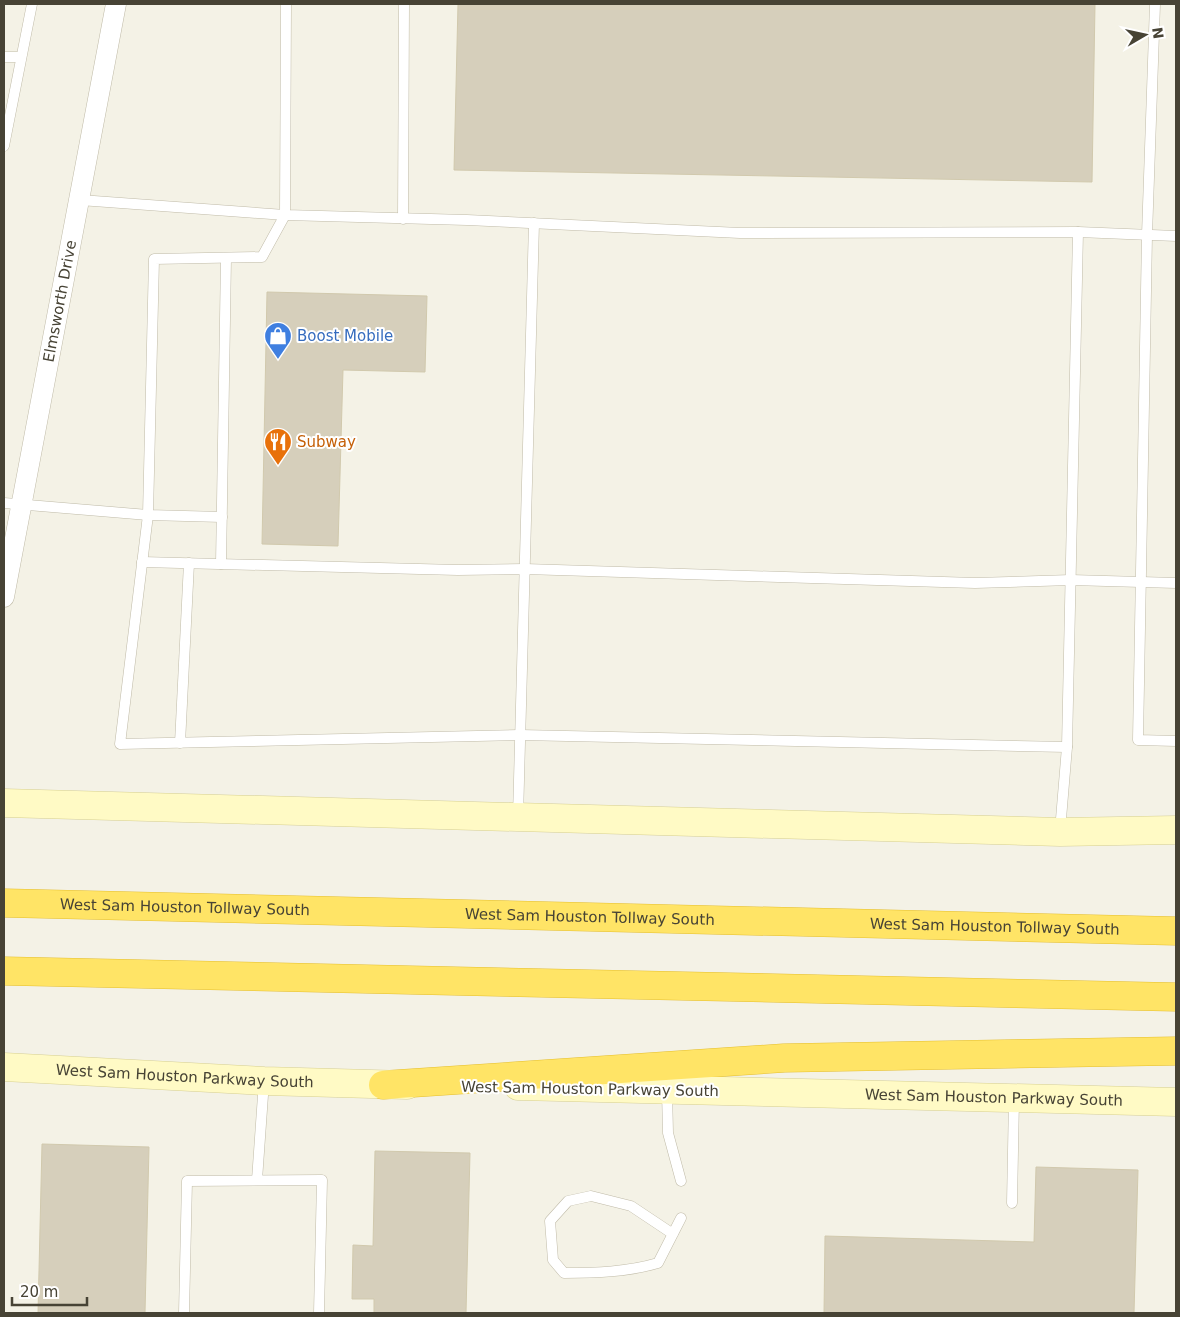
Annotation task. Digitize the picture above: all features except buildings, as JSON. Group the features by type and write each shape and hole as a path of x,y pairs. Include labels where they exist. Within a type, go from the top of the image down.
{"highway":[{"name":"West Sam Houston Tollway South","path":"4,903 1176,931"},
{"path":"4,971 1176,997"},
{"path":"383,1085 784,1058 1176,1052"}],"main road":[{"path":"4,803 1060,832 1176,830"},
{"name":"West Sam Houston Parkway South","path":"4,1066 264,1081 383,1085 1176,1102"}],"street":[{"name":"Elmsworth Drive","path":"4,598 12,505 80,200 116,4"}],"lane":[{"path":"4,143 32,4"},
{"path":"286,4 285,215 262,257 154,259 148,515 120,744 520,735 1067,747"},
{"path":"403,219 404,4"},
{"path":"1155,4 1147,235 1138,740 1176,740"},
{"path":"4,57 21,57"},
{"path":"80,200 285,215 534,223 740,233 1078,232 1176,236"},
{"path":"518,818 534,223"},
{"path":"1060,832 1067,747 1078,232"},
{"path":"221,564 226,258"},
{"path":"12,505 148,515 222,517"},
{"path":"142,562 525,569 975,583 1071,580 1176,583"},
{"path":"180,743 189,563"},
{"path":"257,1180 264,1081"},
{"path":"667,1090 668,1133 681,1180"},
{"path":"1012,1203 1014,1098"},
{"path":"184,1313 187,1181 322,1180 320,1313"},
{"path":"673,1234 631,1206 591,1196 568,1201 550,1221 553,1260 564,1272 632,1271 658,1264 673,1234 680,1218"}],"place":[{"name":"Boost Mobile","path":"278,360"},
{"name":"Subway","path":"278,466"}]}
